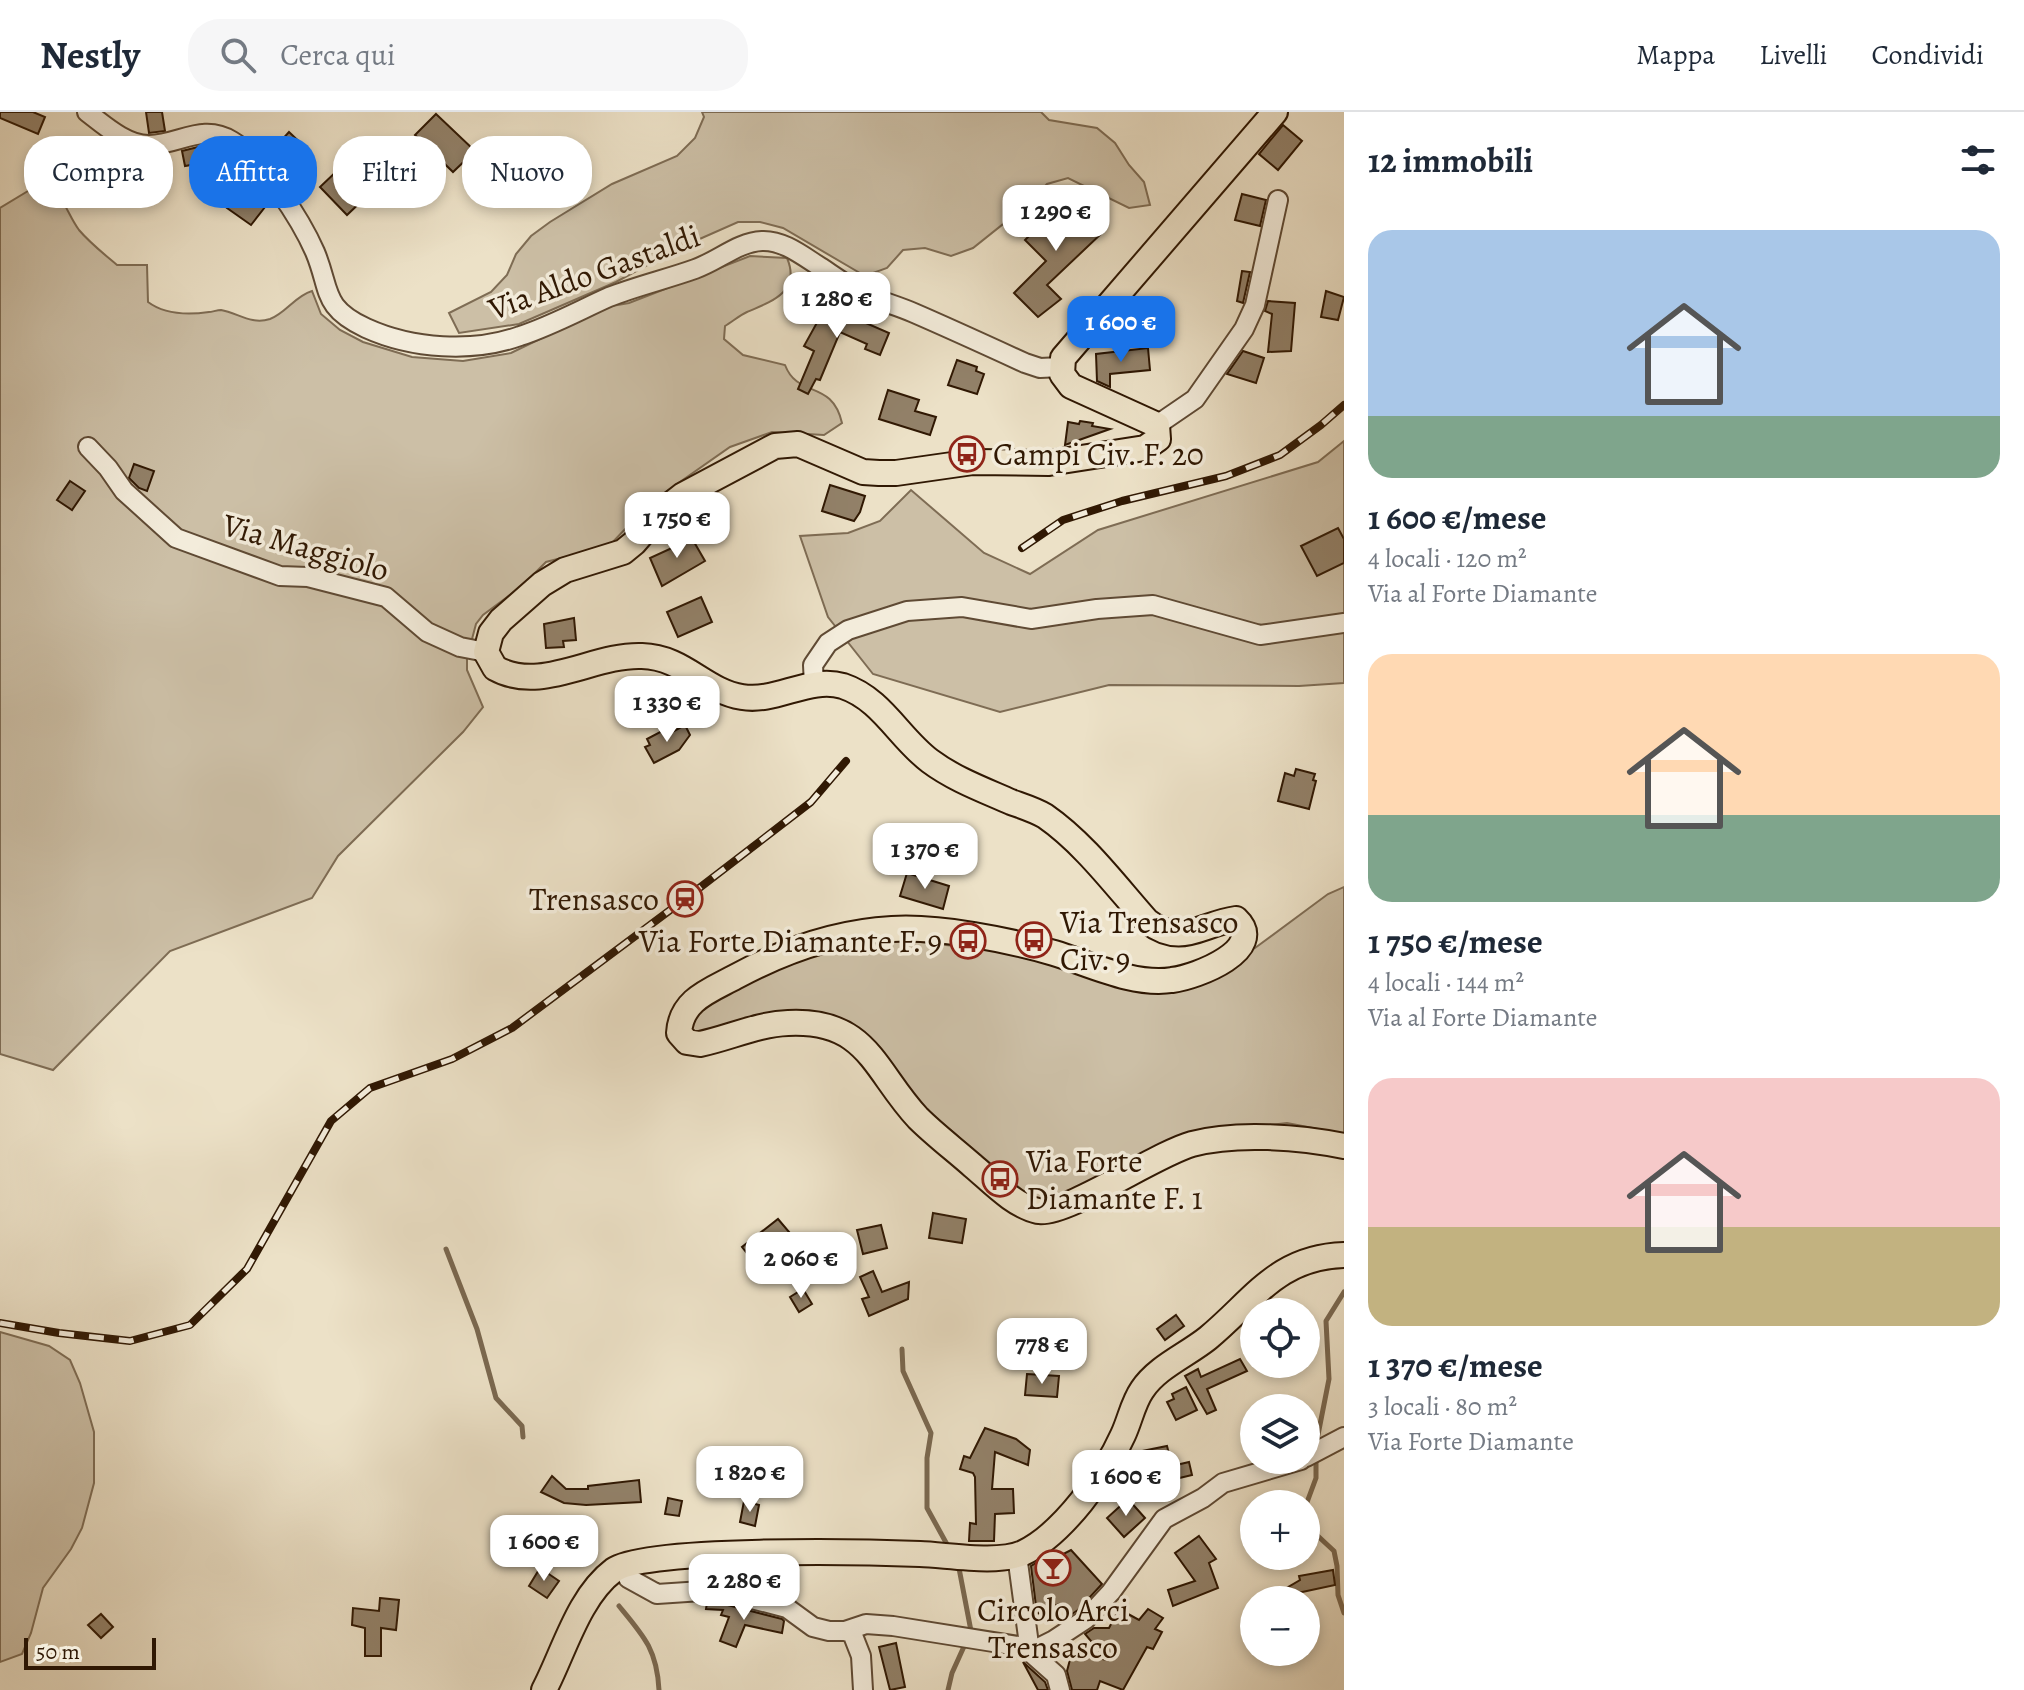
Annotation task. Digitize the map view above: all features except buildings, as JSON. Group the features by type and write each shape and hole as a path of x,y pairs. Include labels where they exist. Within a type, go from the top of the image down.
{"main road":[{"path":"1275,112 1067,352 1061,367 1064,378 1071,386 1157,425 1158,439 1145,448 1049,463 973,462 896,473 863,472 798,444 775,446 683,495 660,513 623,552 554,575 495,626 486,652 495,668 521,677 543,676 617,657 642,656 679,664 721,691 741,697 762,698 827,683 841,686 860,694 883,712 928,760 965,782 1042,814 1070,836 1147,921 1159,930 1177,934 1193,933 1236,919 1244,927 1246,938 1240,950 1202,971 1173,980 1140,979 1043,950 972,935 892,929 821,940 739,975 696,1000 682,1014 679,1033 687,1042 700,1044 788,1022 822,1025 847,1035 869,1051 918,1118 987,1178 1022,1204 1038,1211 1062,1208 1193,1143 1254,1137 1344,1146"},
{"path":"544,1690 589,1598 607,1576 625,1563 655,1558 771,1554 1017,1555 1032,1547 1062,1522 1103,1472 1123,1435 1138,1397 1152,1378 1210,1337 1267,1282 1316,1259 1344,1255"}],"street":[{"name":"Via Aldo Gastaldi","path":"87,112 129,141 150,145 197,133 220,135 235,143 278,189 299,221 316,254 323,284 335,307 356,323 398,339 426,345 454,346 519,337 635,287 698,268 743,245 771,241 789,248 858,291 1025,363 1040,368 1061,367"},
{"path":"1157,425 1195,399 1244,329 1255,305 1278,200"},
{"name":"Via Maggiolo","path":"88,447 124,491 176,538 280,576 308,577 386,597 427,632 460,647 486,652"},
{"path":"814,685 813,665 828,643 848,630 907,611 962,607 1031,619 1097,609 1153,605 1260,635 1344,623"},
{"path":"1320,1450 1344,1437"},
{"path":"1030,1652 1086,1619 1111,1592 1164,1519 1223,1483 1254,1474"},
{"path":"1017,1555 1030,1652"},
{"path":"628,1578 657,1594 717,1590 787,1608 813,1627 852,1633 861,1656 863,1690"},
{"path":"845,1631 866,1624 893,1626 1018,1646 1030,1652 1056,1675 1060,1690"}],"shaded area":[{"path":"702,112 1041,112 1049,120 1097,128 1115,143 1144,182 1150,205 1129,208 1068,178 1047,184 1032,201 973,248 951,256 925,248 903,250 887,268 865,276 783,228 760,222 738,222 677,249 616,282 519,324 459,333 449,313 491,292 507,275 516,254 531,236 573,208 592,208 592,196 612,184 677,156 695,138 704,117"},
{"path":"24,193 24,208 66,208 79,230 117,265 147,265 148,302 169,311 201,313 221,310 251,320 263,320 276,316 312,291 321,314 340,330 363,342 412,357 463,361 511,353 606,307 629,303 750,256 787,258 790,279 787,287 775,299 744,313 725,326 724,339 743,355 785,365 798,382 831,400 842,423 824,435 772,432 730,447 650,503 609,546 546,562 476,624 467,670 483,707 463,732 338,856 312,898 170,951 53,1070 0,1054 0,208"},
{"path":"1344,441 1344,683 1299,686 1109,685 1000,712 873,674 828,617 800,536 848,533 880,521 911,490 984,553 1030,574 1098,530 1318,462"},
{"path":"1344,887 1344,1134 1287,1123 1188,1134 1057,1198 1034,1200 904,1091 863,1033 701,1034 687,1028 694,1016 720,998 804,955 895,939 1023,954 1187,985 1255,948 1328,894"},
{"path":"0,1332 49,1346 70,1360 94,1432 94,1483 82,1528 43,1588 22,1654 0,1662"}],"waterway":[{"path":"446,1249 477,1329 496,1398 522,1426 523,1437"},
{"path":"1320,1425 1329,1379 1326,1321 1344,1292"},
{"path":"902,1349 903,1371 931,1433 927,1458 927,1508 949,1548"},
{"path":"1312,1490 1316,1474"},
{"path":"1320,1538 1334,1551 1338,1595 1344,1613"},
{"path":"948,1690 952,1673 971,1631 958,1563"},
{"path":"619,1606 648,1644 659,1690"}],"railway":[{"path":"1022,548 1063,520 1122,501 1226,476 1280,455 1344,405"},
{"path":"0,1323 130,1341 190,1325 247,1269 331,1121 370,1088 452,1059 512,1028 811,802 846,761"}],"place":[{"name":"Campi Civ. F. 20","path":"967,454"},
{"name":"Trensasco","path":"685,899"},
{"name":"Via Trensasco Civ. 9","path":"1034,940"},
{"name":"Via Forte Diamante F. 9","path":"968,941"},
{"name":"Via Forte Diamante F. 1","path":"1000,1179"},
{"name":"Circolo Arci Trensasco","path":"1053,1568"}]}
